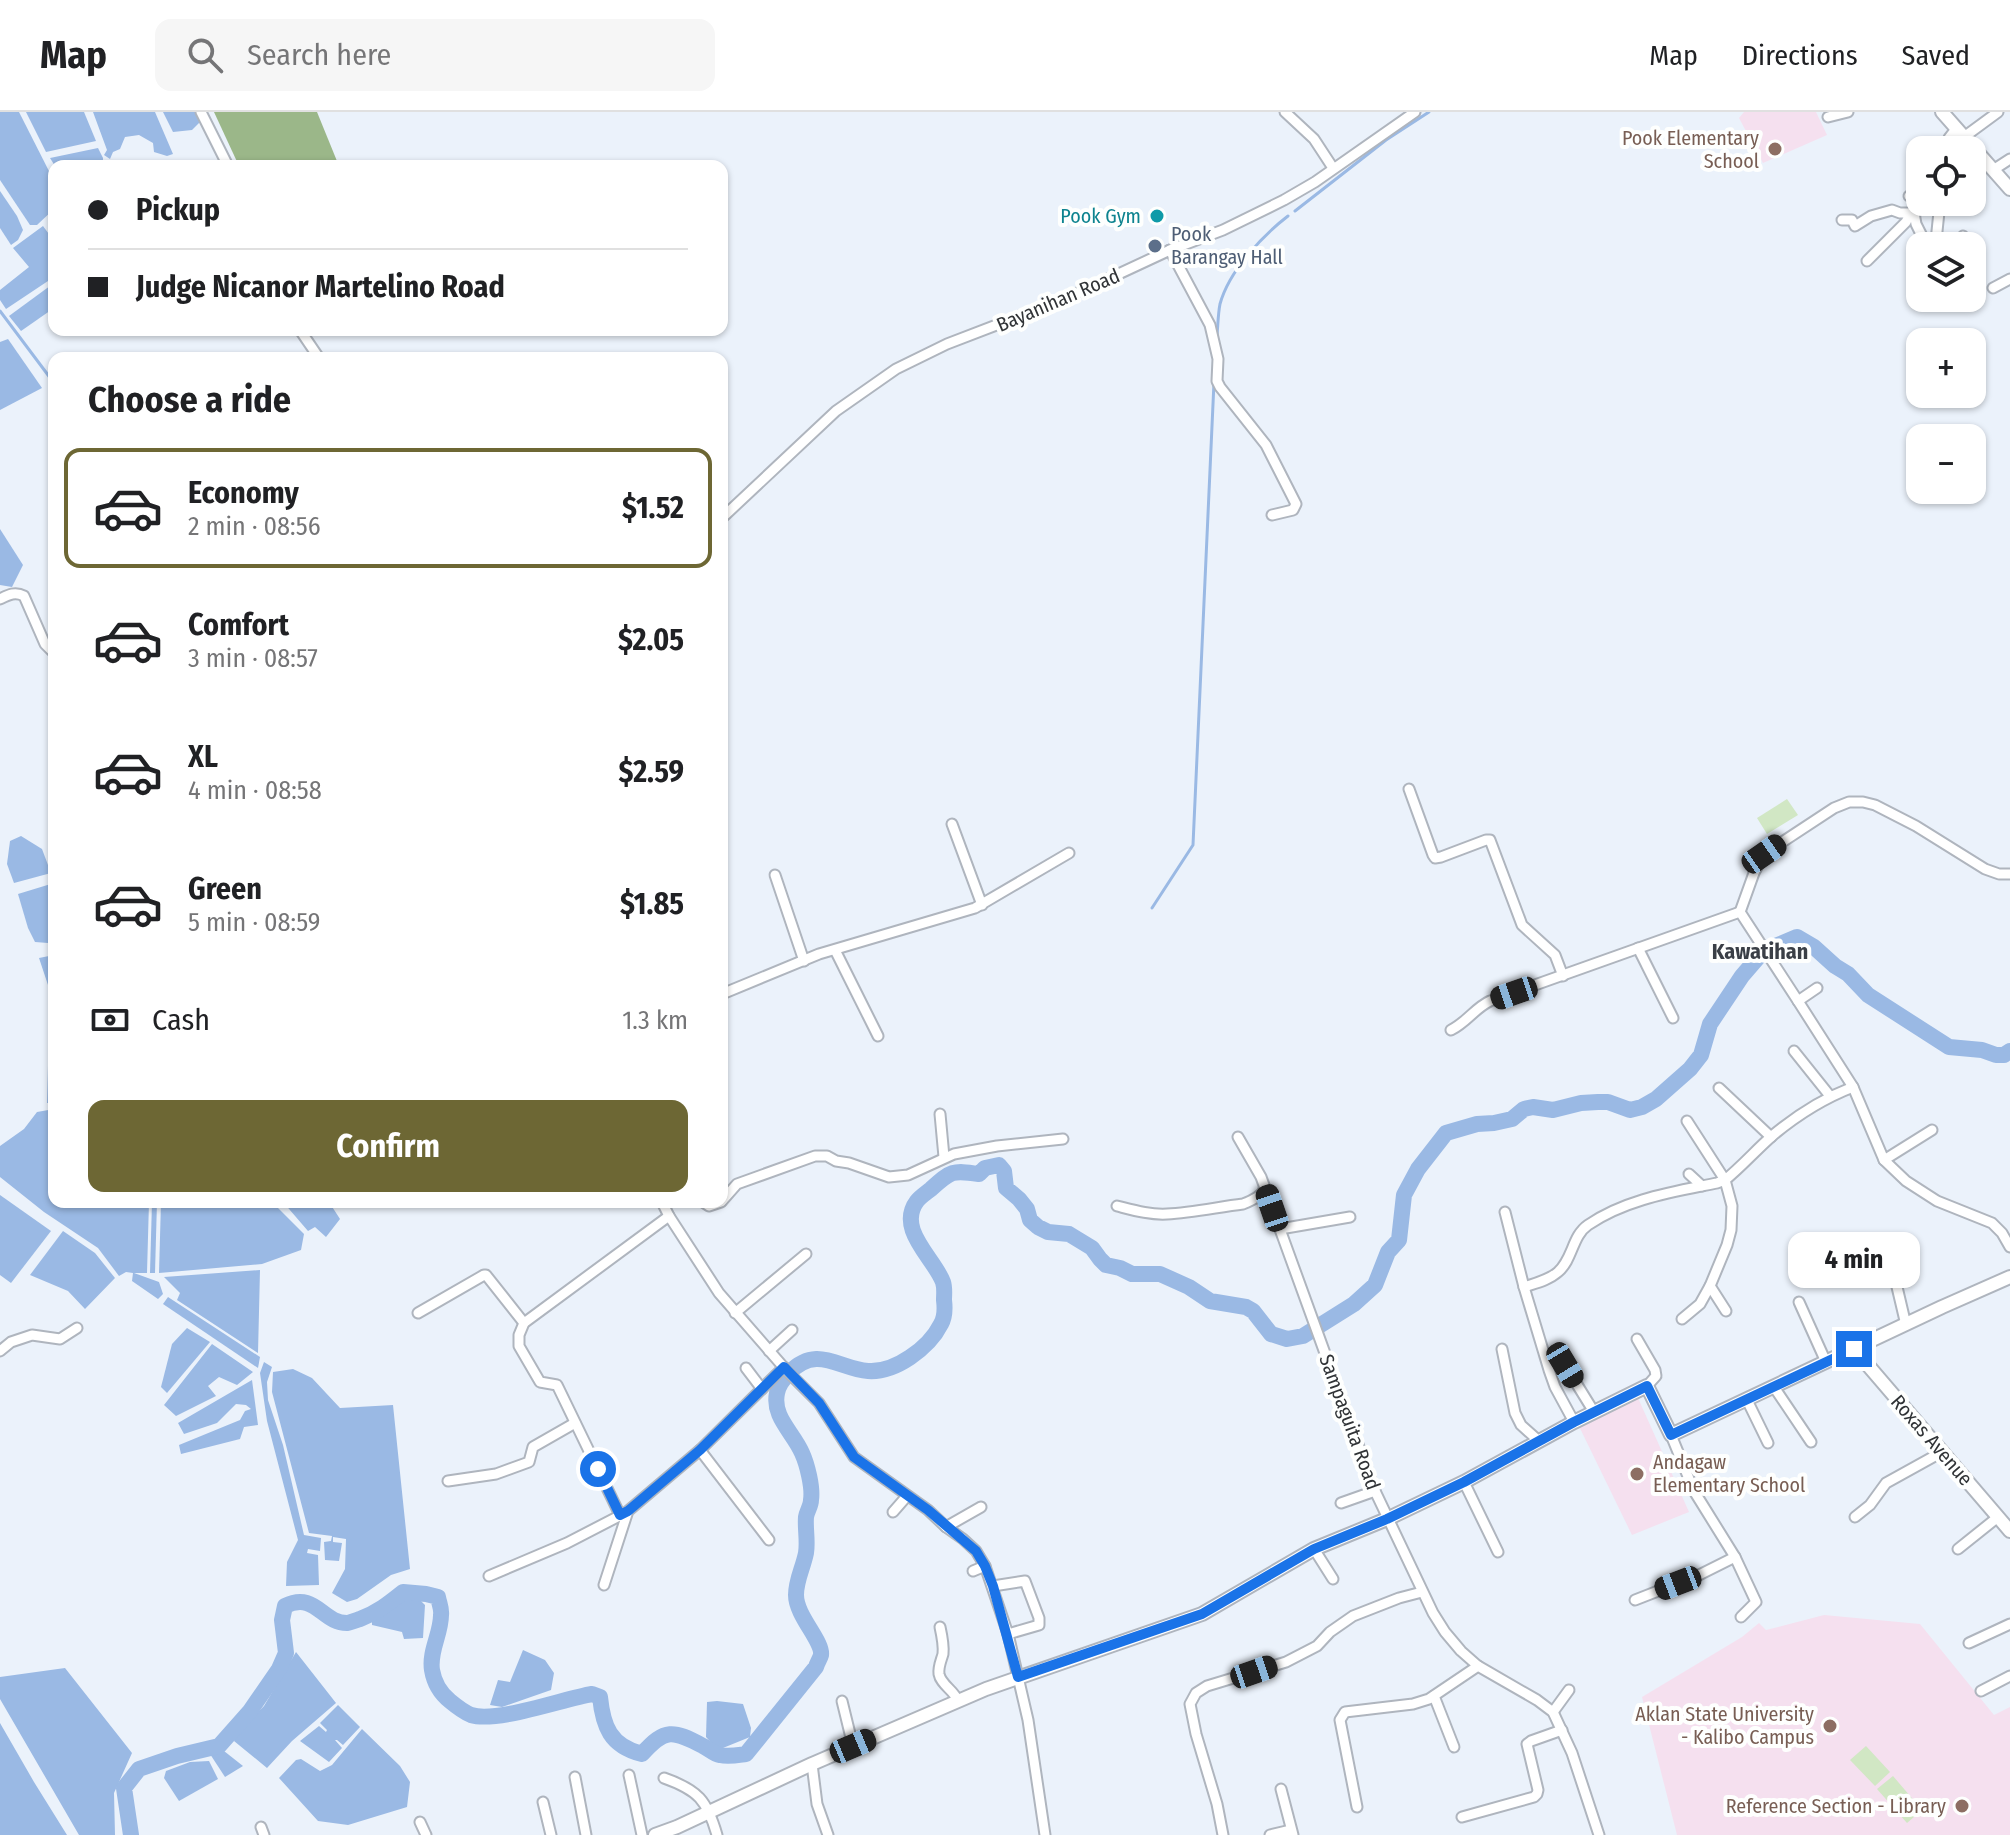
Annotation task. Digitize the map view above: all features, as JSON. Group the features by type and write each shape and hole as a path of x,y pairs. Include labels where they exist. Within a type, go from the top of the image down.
{"street":[{"path":"201,112 225,160"},
{"path":"1285,112 1314,139 1333,168"},
{"name":"Bayanihan Road","path":"728,512 836,411 896,369 947,344 1067,298 1284,200 1415,112"},
{"path":"1828,117 1848,112"},
{"path":"1942,112 2010,189"},
{"path":"1953,136 1998,112"},
{"path":"1993,170 2010,159"},
{"path":"1842,220 1852,220 1855,226 1871,216 1892,210 1906,213"},
{"path":"1867,261 1910,216"},
{"path":"1170,250 1210,325 1218,359 1217,381 1266,445 1296,504 1293,510 1272,515"},
{"path":"1993,288 2010,279"},
{"path":"0,599 9,594 24,596 48,647"},
{"path":"1409,789 1435,858 1490,840 1522,925 1555,955 1563,976"},
{"path":"1740,912 1764,854 1834,808 1849,802 1875,805 1916,826 1985,869 2010,874"},
{"path":"952,824 982,905"},
{"path":"728,992 835,950 982,905 1069,853"},
{"path":"775,875 804,961"},
{"path":"1451,1030 1490,1001 1740,912"},
{"path":"1740,912 1853,1087 1884,1160 1906,1181 1937,1201 1992,1223 2010,1247"},
{"path":"1638,948 1673,1018"},
{"path":"835,950 878,1036"},
{"path":"1798,1001 1817,988"},
{"path":"1794,1051 1830,1096"},
{"path":"1524,1287 1557,1273 1586,1226 1632,1203 1725,1180 1800,1114 1830,1096 1853,1087"},
{"path":"1719,1088 1771,1137"},
{"path":"940,1114 944,1157"},
{"path":"1682,1319 1700,1304 1710,1286 1727,1245 1732,1206 1725,1180 1687,1121"},
{"path":"1884,1160 1932,1130"},
{"name":"Sampaguita Road","path":"1238,1137 1255,1163 1265,1187 1375,1491 1422,1592 1445,1632 1461,1651 1478,1666 1553,1712"},
{"path":"728,1195 737,1184 815,1156 827,1156 889,1177 908,1175 944,1157 997,1146 1063,1139"},
{"path":"1689,1174 1702,1186"},
{"path":"1117,1206 1144,1213 1167,1214 1250,1202 1264,1192 1265,1187"},
{"path":"604,1585 624,1513 557,1385 540,1382 519,1346 519,1335 524,1323 667,1208"},
{"path":"669,1208 704,1271 735,1313 819,1403 854,1457 928,1510 976,1551 993,1586 1008,1634 1028,1720 1045,1835"},
{"path":"1505,1212 1555,1387 1574,1422"},
{"path":"1280,1229 1350,1217"},
{"path":"735,1313 806,1254"},
{"path":"1893,1270 1906,1325"},
{"path":"418,1313 486,1275 524,1323"},
{"path":"1671,1435 2010,1277"},
{"path":"1710,1286 1726,1311"},
{"path":"1799,1302 1826,1362"},
{"path":"0,1351 11,1342 32,1335 60,1339 77,1328"},
{"path":"769,1351 792,1330"},
{"path":"655,1835 678,1831 710,1812 812,1764 958,1701 1018,1677 1202,1614 1314,1549 1464,1482 1647,1386 1656,1376 1655,1370 1637,1339"},
{"path":"1502,1349 1515,1413 1521,1425 1539,1441"},
{"name":"Roxas Avenue","path":"1854,1349 2010,1531"},
{"path":"1565,1365 1594,1412"},
{"path":"746,1368 762,1389"},
{"path":"489,1576 567,1543 624,1513 700,1450 785,1369"},
{"path":"1647,1386 1694,1491 1735,1557 1756,1602 1741,1617"},
{"path":"1774,1387 1811,1442"},
{"path":"1747,1400 1768,1443"},
{"path":"448,1481 496,1474 529,1462 533,1447 575,1423"},
{"path":"700,1450 769,1540"},
{"path":"1855,1517 1870,1505 1886,1483 1942,1452"},
{"path":"1464,1482 1498,1552"},
{"path":"1341,1503 1375,1491"},
{"path":"893,1512 907,1496"},
{"path":"946,1527 981,1507"},
{"path":"1958,1549 1998,1517"},
{"path":"1314,1549 1333,1579"},
{"path":"1635,1600 1735,1557"},
{"path":"973,1571 985,1566"},
{"path":"993,1586 1025,1581 1039,1618 1039,1625 1008,1634"},
{"path":"1223,1835 1190,1704 1196,1693 1207,1686 1286,1662 1317,1646 1330,1632 1353,1616 1422,1592"},
{"path":"1969,1643 2010,1624"},
{"path":"940,1627 943,1653 938,1671 958,1701"},
{"path":"1357,1807 1340,1720 1345,1712 1413,1704 1434,1696 1478,1666"},
{"path":"1981,1691 2010,1676"},
{"path":"1569,1690 1553,1712 1572,1753 1599,1835"},
{"path":"1434,1696 1454,1747"},
{"path":"842,1701 853,1746"},
{"path":"1462,1817 1534,1797 1538,1790 1527,1744 1562,1730"},
{"path":"812,1764 817,1804 828,1835"},
{"path":"629,1775 642,1835"},
{"path":"575,1777 586,1835"},
{"path":"664,1778 687,1786 710,1812 717,1835"},
{"path":"1270,1835 1292,1832 1281,1789"},
{"path":"543,1802 551,1835"},
{"path":"420,1822 426,1835"}],"shaded area":[{"name":"Pook Elementary School","path":"1744,112 1816,112 1827,135 1763,163 1739,118"},
{"name":"Andagaw Elementary School","path":"1621,1390 1638,1398 1689,1512 1632,1535 1574,1416"},
{"name":"Aklan State University - Kalibo Campus","path":"1824,1615 1920,1624 1994,1715 2010,1707 2010,1835 1677,1835 1642,1697 1742,1637 1759,1623 1766,1630"}],"green space":[{"path":"214,112 317,112 337,160 236,160"},
{"path":"1787,799 1798,815 1767,834 1757,818"},
{"path":"1866,1746 1890,1772 1875,1786 1850,1760"},
{"path":"1893,1776 1922,1810 1907,1823 1877,1789"}],"water":[{"path":"0,112 19,112 48,169 48,215 37,225 30,225 0,180"},
{"path":"26,112 84,112 96,141 46,152"},
{"path":"93,112 155,112 173,154 167,156 154,152 153,143 139,135 125,137 120,149 113,152 110,159 104,155 107,150"},
{"path":"163,112 196,112 200,122 192,130 173,132"},
{"path":"98,148 103,160 51,160"},
{"path":"0,191 23,230 11,245 0,228"},
{"path":"43,226 48,233 48,281 6,309 0,300 0,290 29,267 13,248"},
{"path":"48,287 48,312 21,331 9,316"},
{"path":"8,339 42,388 0,410 0,342"},
{"path":"0,529 23,565 12,587 0,585"},
{"path":"21,836 42,849 48,874 14,883 7,864 10,841"},
{"path":"48,885 48,943 35,942 18,894"},
{"path":"48,956 48,985 39,958"},
{"path":"48,1110 48,1208 149,1208 147,1273 134,1273 159,1282 163,1294 158,1299 132,1281 133,1273 126,1272 119,1276 98,1248 44,1212 0,1177 0,1146 24,1129 37,1112"},
{"path":"0,1195 51,1231 11,1283 0,1275"},
{"path":"152,1208 157,1208 155,1273 150,1273"},
{"path":"161,1208 278,1208 304,1234 301,1250 262,1264 159,1273"},
{"path":"288,1208 333,1208 340,1219 326,1237 315,1227 308,1231"},
{"path":"63,1231 95,1253 115,1278 85,1309 68,1291 30,1275"},
{"path":"260,1270 258,1353 177,1300 180,1293 164,1277"},
{"path":"168,1297 260,1357 258,1368 163,1304"},
{"path":"187,1328 210,1342 167,1393 161,1387 172,1344"},
{"path":"212,1344 253,1372 237,1385 219,1377 208,1386 216,1396 176,1416 164,1405"},
{"path":"264,1362 272,1367 267,1382 268,1400 283,1445 304,1535 321,1538 320,1551 308,1549 307,1553 318,1555 319,1585 286,1586 287,1562 298,1540 267,1421 260,1373"},
{"path":"293,1369 312,1378 340,1408 393,1405 410,1569 391,1575 357,1599 347,1602 332,1593 345,1569 346,1539 333,1537 333,1542 342,1543 339,1561 325,1560 324,1542 331,1541 332,1536 309,1533 272,1392 273,1372"},
{"path":"252,1380 258,1425 244,1427 240,1439 181,1454 179,1445 240,1420 245,1411 251,1409 236,1404 217,1423 184,1434 178,1423"},
{"path":"404,1598 419,1599 425,1605 423,1638 404,1639 402,1632 372,1625 372,1621"},
{"path":"523,1650 545,1660 554,1673 551,1690 502,1707 490,1705 498,1680 510,1682"},
{"path":"296,1652 336,1703 292,1741 267,1768 234,1741 264,1706"},
{"path":"65,1668 132,1753 114,1793 115,1835 79,1835 0,1699 0,1677"},
{"path":"707,1702 743,1704 751,1728 750,1737 718,1750 706,1737"},
{"path":"338,1705 360,1727 343,1745 335,1740 342,1748 329,1762 300,1741 319,1726 326,1732 320,1723"},
{"path":"0,1723 34,1782 67,1835 0,1835"},
{"path":"362,1729 400,1766 410,1782 407,1807 348,1825 318,1821 279,1778 296,1760 301,1759 320,1771 332,1765"},
{"path":"224,1751 243,1766 225,1777 210,1754"},
{"path":"209,1761 218,1779 179,1801 164,1778 166,1771 190,1762"}],"waterway":[{"path":"1295,211 1386,140 1429,112"},
{"path":"1217,335 1220,304 1231,279 1257,244 1288,216"},
{"path":"0,311 48,375"},
{"path":"1152,908 1193,845 1214,382"},
{"path":"1768,949 1797,937 1848,974 1868,995 1949,1047 1982,1050 1996,1055 2010,1051"},
{"path":"131,1835 124,1788 139,1769 219,1746 250,1711 279,1669 286,1653 282,1620 285,1606 296,1602 312,1605 332,1619 348,1623 378,1611 403,1592 438,1597 441,1613 432,1656 433,1674 443,1694 471,1715 497,1716 592,1694 600,1697 603,1717 610,1733 622,1746 631,1750 642,1754 657,1740 670,1734 684,1737 718,1754 746,1754 816,1667 821,1655 818,1643 800,1611 796,1595 807,1544 806,1517 811,1502 808,1469 778,1410 778,1390 789,1373 809,1360 828,1360 857,1369 878,1371 910,1357 936,1333 944,1315 944,1284 919,1243 911,1222 917,1201 943,1178 957,1172 979,1174 985,1168 999,1165 1004,1171 1006,1188 1019,1199 1027,1209 1030,1220 1038,1227 1048,1232 1069,1234 1092,1248 1106,1265 1132,1274 1160,1274 1210,1301 1246,1307 1253,1311 1271,1334 1287,1339 1303,1336 1354,1304 1375,1285 1388,1252 1399,1240 1404,1195 1418,1169 1446,1133 1512,1119 1524,1109 1533,1107 1553,1110 1598,1102 1608,1102 1630,1110 1642,1107 1656,1099 1701,1055 1710,1024 1742,976 1761,954"}],"place":[{"name":"Pook Elementary School","path":"1775,149"},
{"name":"Pook Gym","path":"1157,216"},
{"name":"Pook Barangay Hall","path":"1155,246"},
{"name":"Andagaw Elementary School","path":"1637,1474"},
{"name":"Aklan State University - Kalibo Campus","path":"1830,1726"},
{"name":"Reference Section - Library","path":"1962,1806"}],"district":[{"name":"Kawatihan","path":"1760,951"}],"route":[{"path":"598,1469 620,1515 628,1511 700,1450 784,1367 819,1403 854,1457 928,1510 976,1551 993,1586 1018,1677 1202,1614 1314,1549 1464,1482 1647,1386 1671,1435 1854,1349"}]}
